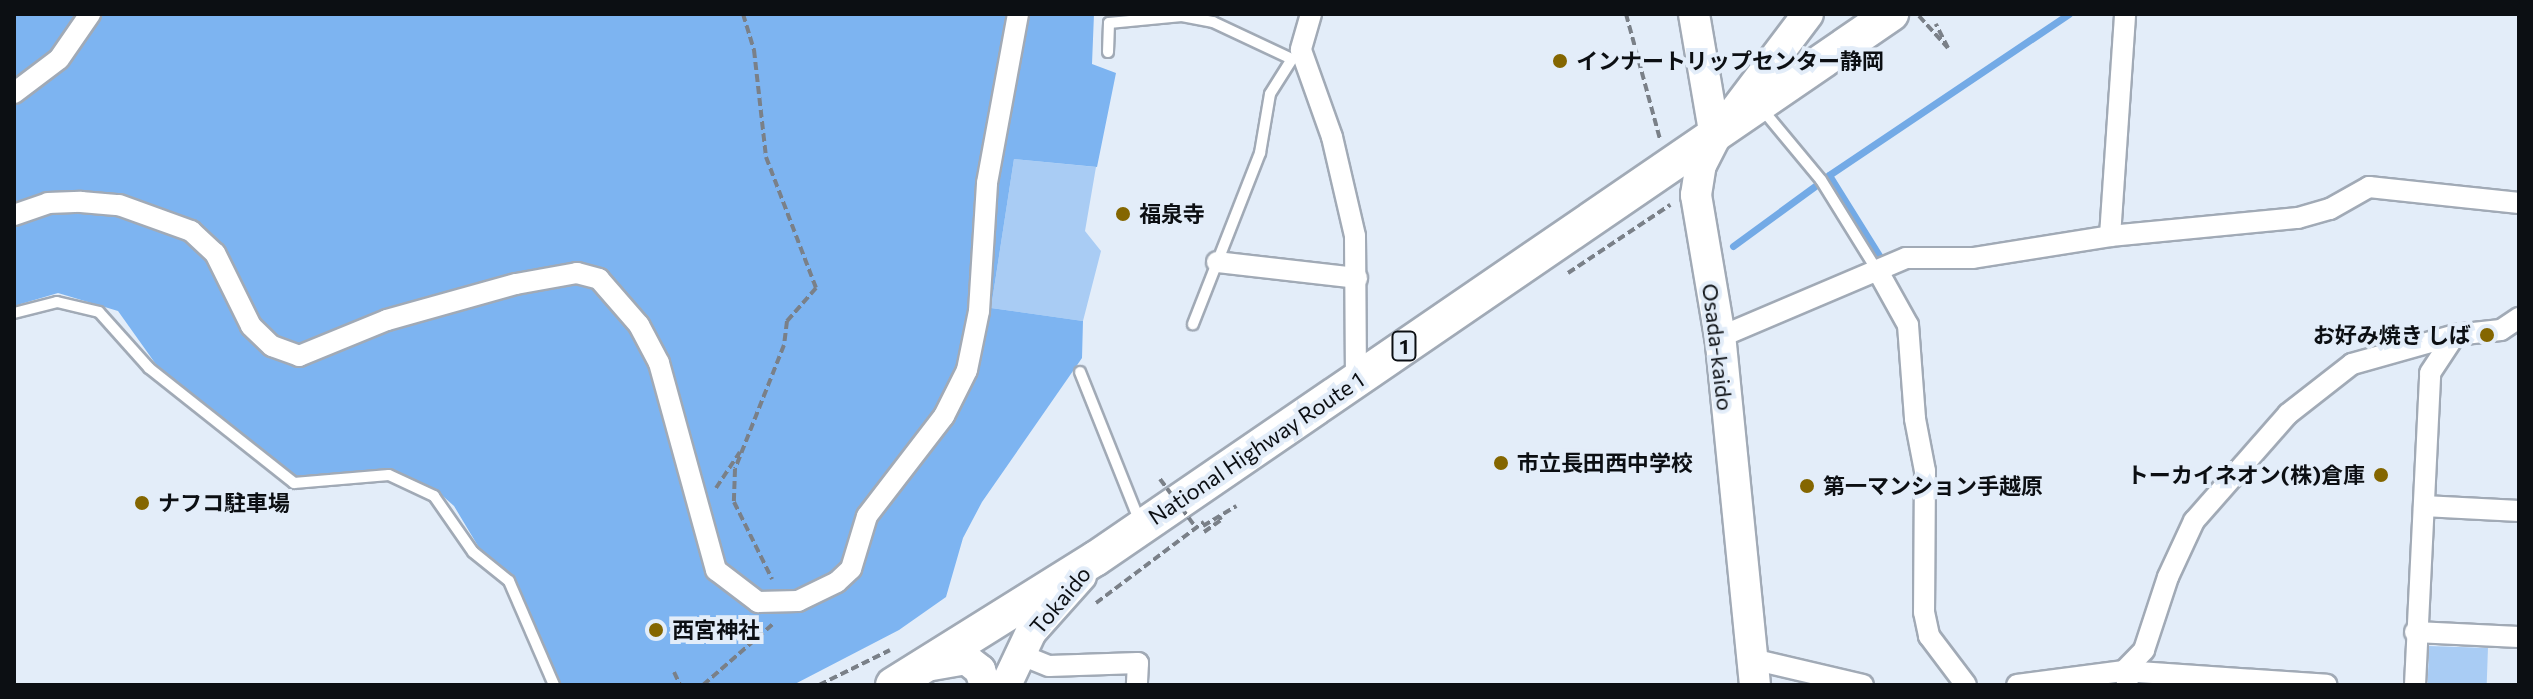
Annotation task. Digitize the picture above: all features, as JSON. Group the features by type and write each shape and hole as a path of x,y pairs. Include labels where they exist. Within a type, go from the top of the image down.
{"highway":[{"name":"National Highway Route 1","path":"893,685 932,665 1095,559 1891,14"}],"main road":[{"path":"1694,14 1715,137"},
{"name":"Osada-kaido","path":"1753,672 1720,337 1696,195 1701,165 1715,137 1808,14"},
{"name":"Tokaido","path":"1006,685 1031,632 1095,559"},
{"path":"932,665 966,659 980,670 985,685"}],"street":[{"path":"14,93 59,59 90,14"},
{"path":"14,215 48,203 106,204 191,231 215,253 251,326 272,346 299,356 453,300 552,276 587,274 616,296 651,345 682,436 698,518 716,570 727,582 758,602 775,605 798,601 837,582 851,569 867,516 944,416 967,370 979,311 987,183 1018,14"},
{"path":"1311,14 1296,54 1339,165 1355,236 1356,380"},
{"path":"2110,236 2125,14"},
{"path":"1720,337 1879,273 1906,258 1973,258 2110,236 2298,218 2330,209 2369,187 2519,203"},
{"path":"1217,262 1357,278"},
{"path":"1879,273 1908,325 1925,471 1924,612 1929,636 1966,685"},
{"path":"2126,678 2144,650 2168,577 2194,521 2288,414 2352,364 2455,335 2501,330 2519,318"},
{"path":"2415,685 2415,632 2430,373 2455,335"},
{"path":"2424,506 2519,511"},
{"path":"2415,632 2519,637"},
{"path":"1019,654 1049,666 1138,663 1137,685"},
{"path":"1753,672 1863,685"},
{"path":"2017,685 2126,678 2327,685"}],"lane":[{"path":"1108,52 1109,23 1182,16 1213,22 1296,54 1270,94 1260,153 1193,324"},
{"path":"1760,106 1821,180 1879,273"},
{"path":"14,313 57,302 99,312 117,326 149,368 294,483 389,475 434,496 473,552 509,581 554,685"},
{"path":"1080,372 1142,525"}],"path":[{"path":"743,14 754,50 766,157 816,288 787,321 784,345 735,469 734,502 774,583 775,605"},
{"path":"1626,14 1662,147"},
{"path":"1917,14 1948,48 1936,24"},
{"path":"1558,279 1664,207 1679,203"},
{"path":"698,518 744,445"},
{"path":"1160,479 1197,529 1236,506"},
{"path":"1089,609 1241,495"},
{"path":"1204,532 1221,520 1219,516"},
{"path":"703,685 798,601"},
{"path":"819,685 894,648"},
{"path":"674,672 680,685"}],"shaded area":[{"path":"14,14 1094,14 1092,64 1116,73 1097,167 1014,159 991,308 1083,321 1082,358 982,502 963,538 946,597 899,630 793,685 560,685 513,577 481,551 454,506 436,490 392,471 357,471 300,481 278,469 160,370 118,311 58,293 14,306"},
{"path":"1014,159 1096,167 1085,231 1101,251 1083,321 991,308"},
{"path":"2429,646 2488,648 2487,685 2428,685"}],"waterway":[{"path":"1885,265 1829,175 2069,14"},
{"path":"1733,246 1819,183"}],"place":[{"name":"インナートリップセンター静岡","path":"1560,61"},
{"name":"福泉寺","path":"1123,214"},
{"name":"お好み焼き しば","path":"2487,335"},
{"name":"市立長田西中学校","path":"1501,463"},
{"name":"トーカイネオン(株)倉庫","path":"2381,475"},
{"name":"第一マンション手越原","path":"1807,486"},
{"name":"ナフコ駐車場","path":"142,503"},
{"name":"西宮神社","path":"656,630"}]}
